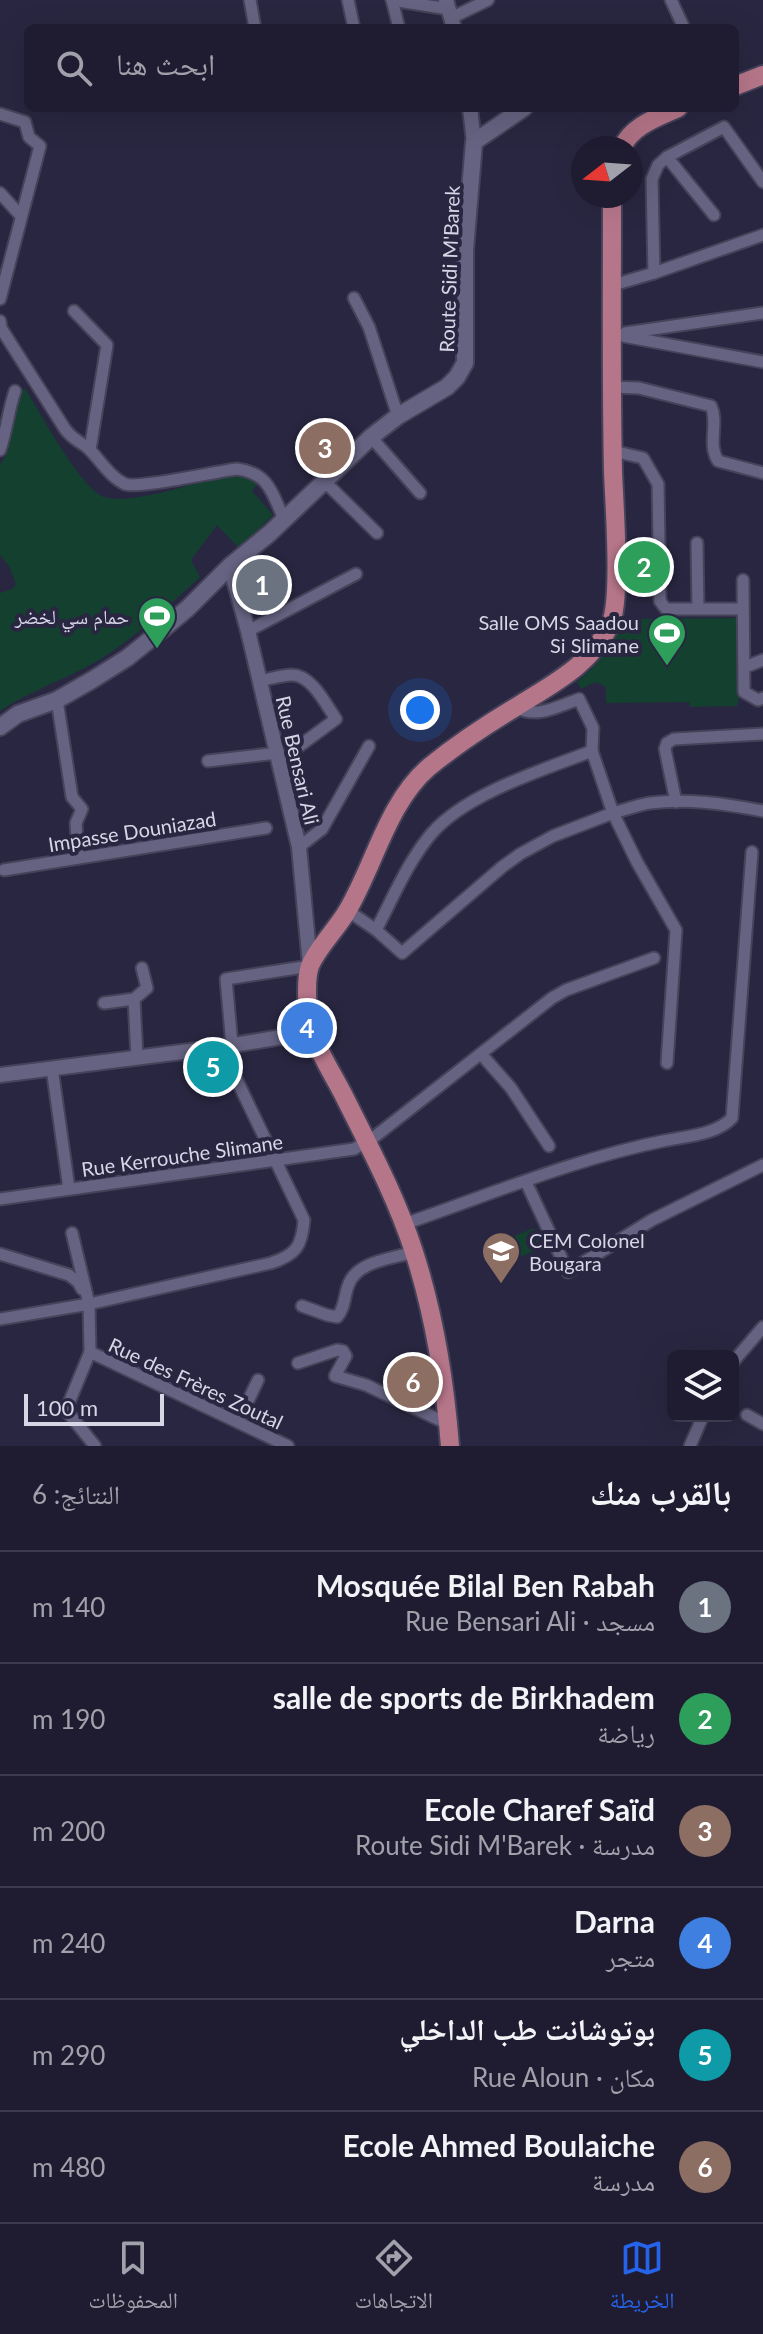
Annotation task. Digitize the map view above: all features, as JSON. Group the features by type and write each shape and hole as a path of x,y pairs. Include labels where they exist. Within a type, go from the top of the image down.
{"main road":[{"path":"739,84 760,74"},
{"path":"474,142 518,112"},
{"path":"629,136 669,112"},
{"name":"Route Sidi M'Barek","path":"0,727 26,710 57,700 92,680 147,642 270,533 371,437 398,416 447,387 457,377 465,363 465,250 474,142"},
{"path":"450,1446 438,1356 414,1252 367,1142 310,1024 310,966 347,910 408,791 426,770 515,707 567,677 592,651 611,624 615,606 612,208"}],"street":[{"path":"250,0 254,24"},
{"path":"348,0 353,24"},
{"path":"398,24 392,0 450,14 488,0"},
{"path":"671,0 682,24"},
{"path":"0,299 40,146 29,137 25,122 29,112"},
{"name":"Route Sidi M'Barek","path":"470,112 474,142"},
{"path":"0,114 25,122"},
{"path":"654,273 652,179 658,165 667,157 724,127 763,182"},
{"path":"667,157 714,215"},
{"path":"0,193 21,216"},
{"path":"613,285 763,235"},
{"path":"354,298 369,327 398,416"},
{"path":"74,311 107,345 90,450"},
{"path":"612,334 763,313"},
{"path":"0,321 1,328 65,429 125,484 145,485 237,469 250,470 265,481 284,519"},
{"path":"612,334 763,362"},
{"path":"612,387 639,388 711,406 714,412 713,449 718,461 763,473"},
{"path":"0,450 15,391"},
{"path":"371,437 420,493"},
{"path":"613,451 643,458 658,484 662,606 666,609 743,609"},
{"path":"324,481 377,533"},
{"path":"697,543 698,608"},
{"name":"Rue Bensari Ali","path":"230,566 299,847 310,966"},
{"path":"248,631 356,574"},
{"path":"743,580 744,692 758,700 763,698"},
{"path":"745,667 763,660"},
{"path":"208,761 278,757 336,719 302,677 292,675 260,681"},
{"path":"515,707 526,713 539,713 579,699 593,728 592,751 613,813 676,930 667,1063"},
{"path":"57,700 72,797 82,809 76,823 78,858"},
{"path":"676,802 665,749 667,743 674,739 763,734"},
{"path":"299,847 322,829 369,746"},
{"path":"376,930 416,856 433,832 476,799 592,751"},
{"path":"347,910 402,953 502,867 553,836 649,803 710,802 763,811"},
{"name":"Impasse Douniazad","path":"4,870 266,828"},
{"path":"404,1224 610,1153 724,1126 732,1118 752,852"},
{"path":"367,1142 566,990 654,958"},
{"path":"0,1319 89,1304 286,1258 297,1248 303,1235 304,1220 274,1160 227,1046 226,979 310,966"},
{"path":"104,1003 134,999 147,988 142,968"},
{"path":"134,999 137,1057"},
{"path":"0,1075 227,1046 310,1024"},
{"path":"481,1054 511,1088 549,1146"},
{"path":"52,1068 69,1189"},
{"name":"Rue Kerrouche Slimane","path":"0,1199 354,1149 367,1142"},
{"path":"526,1182 568,1272 652,1220 763,1165"},
{"name":"Rue des Frères Zoutal","path":"72,1233 89,1304 90,1352 288,1446"},
{"path":"302,1306 337,1317 342,1312 348,1284 360,1268 414,1252"},
{"path":"0,1254 69,1275 78,1282 89,1304"},
{"path":"739,1355 763,1327"},
{"path":"298,1363 337,1350 343,1351 346,1356 335,1376 366,1385 448,1424"},
{"path":"90,1352 66,1410 95,1446"},
{"path":"238,1422 258,1380"},
{"path":"747,1415 763,1424"},
{"path":"690,1446 700,1422"}],"green space":[{"path":"25,388 73,465 84,480 104,497 131,498 231,473 247,474 259,482 252,491 273,515 239,548 217,525 191,560 200,577 151,621 99,660 0,711 0,593 16,584 9,566 0,555 0,464 10,441 13,406"},
{"name":"Salle OMS Saadou Si Slimane","path":"736,618 741,691 737,706 690,707 689,702 606,703 606,687 596,682 581,689 577,682 604,654 621,619"},
{"path":"534,1228 542,1248 496,1267 488,1247"}],"place":[{"name":"Ecole Charef Saïd","path":"325,448"},
{"name":"salle de sports de Birkhadem","path":"644,567"},
{"name":"Mosquée Bilal Ben Rabah","path":"262,585"},
{"name":"حمام سي لخضر","path":"157,650"},
{"name":"Salle OMS Saadou Si Slimane","path":"667,667"},
{"name":"Darna","path":"307,1028"},
{"name":"بوتوشانت طب الداخلي","path":"213,1067"},
{"name":"CEM Colonel Bougara","path":"501,1285"},
{"name":"Ecole Ahmed Boulaiche","path":"413,1382"}]}
